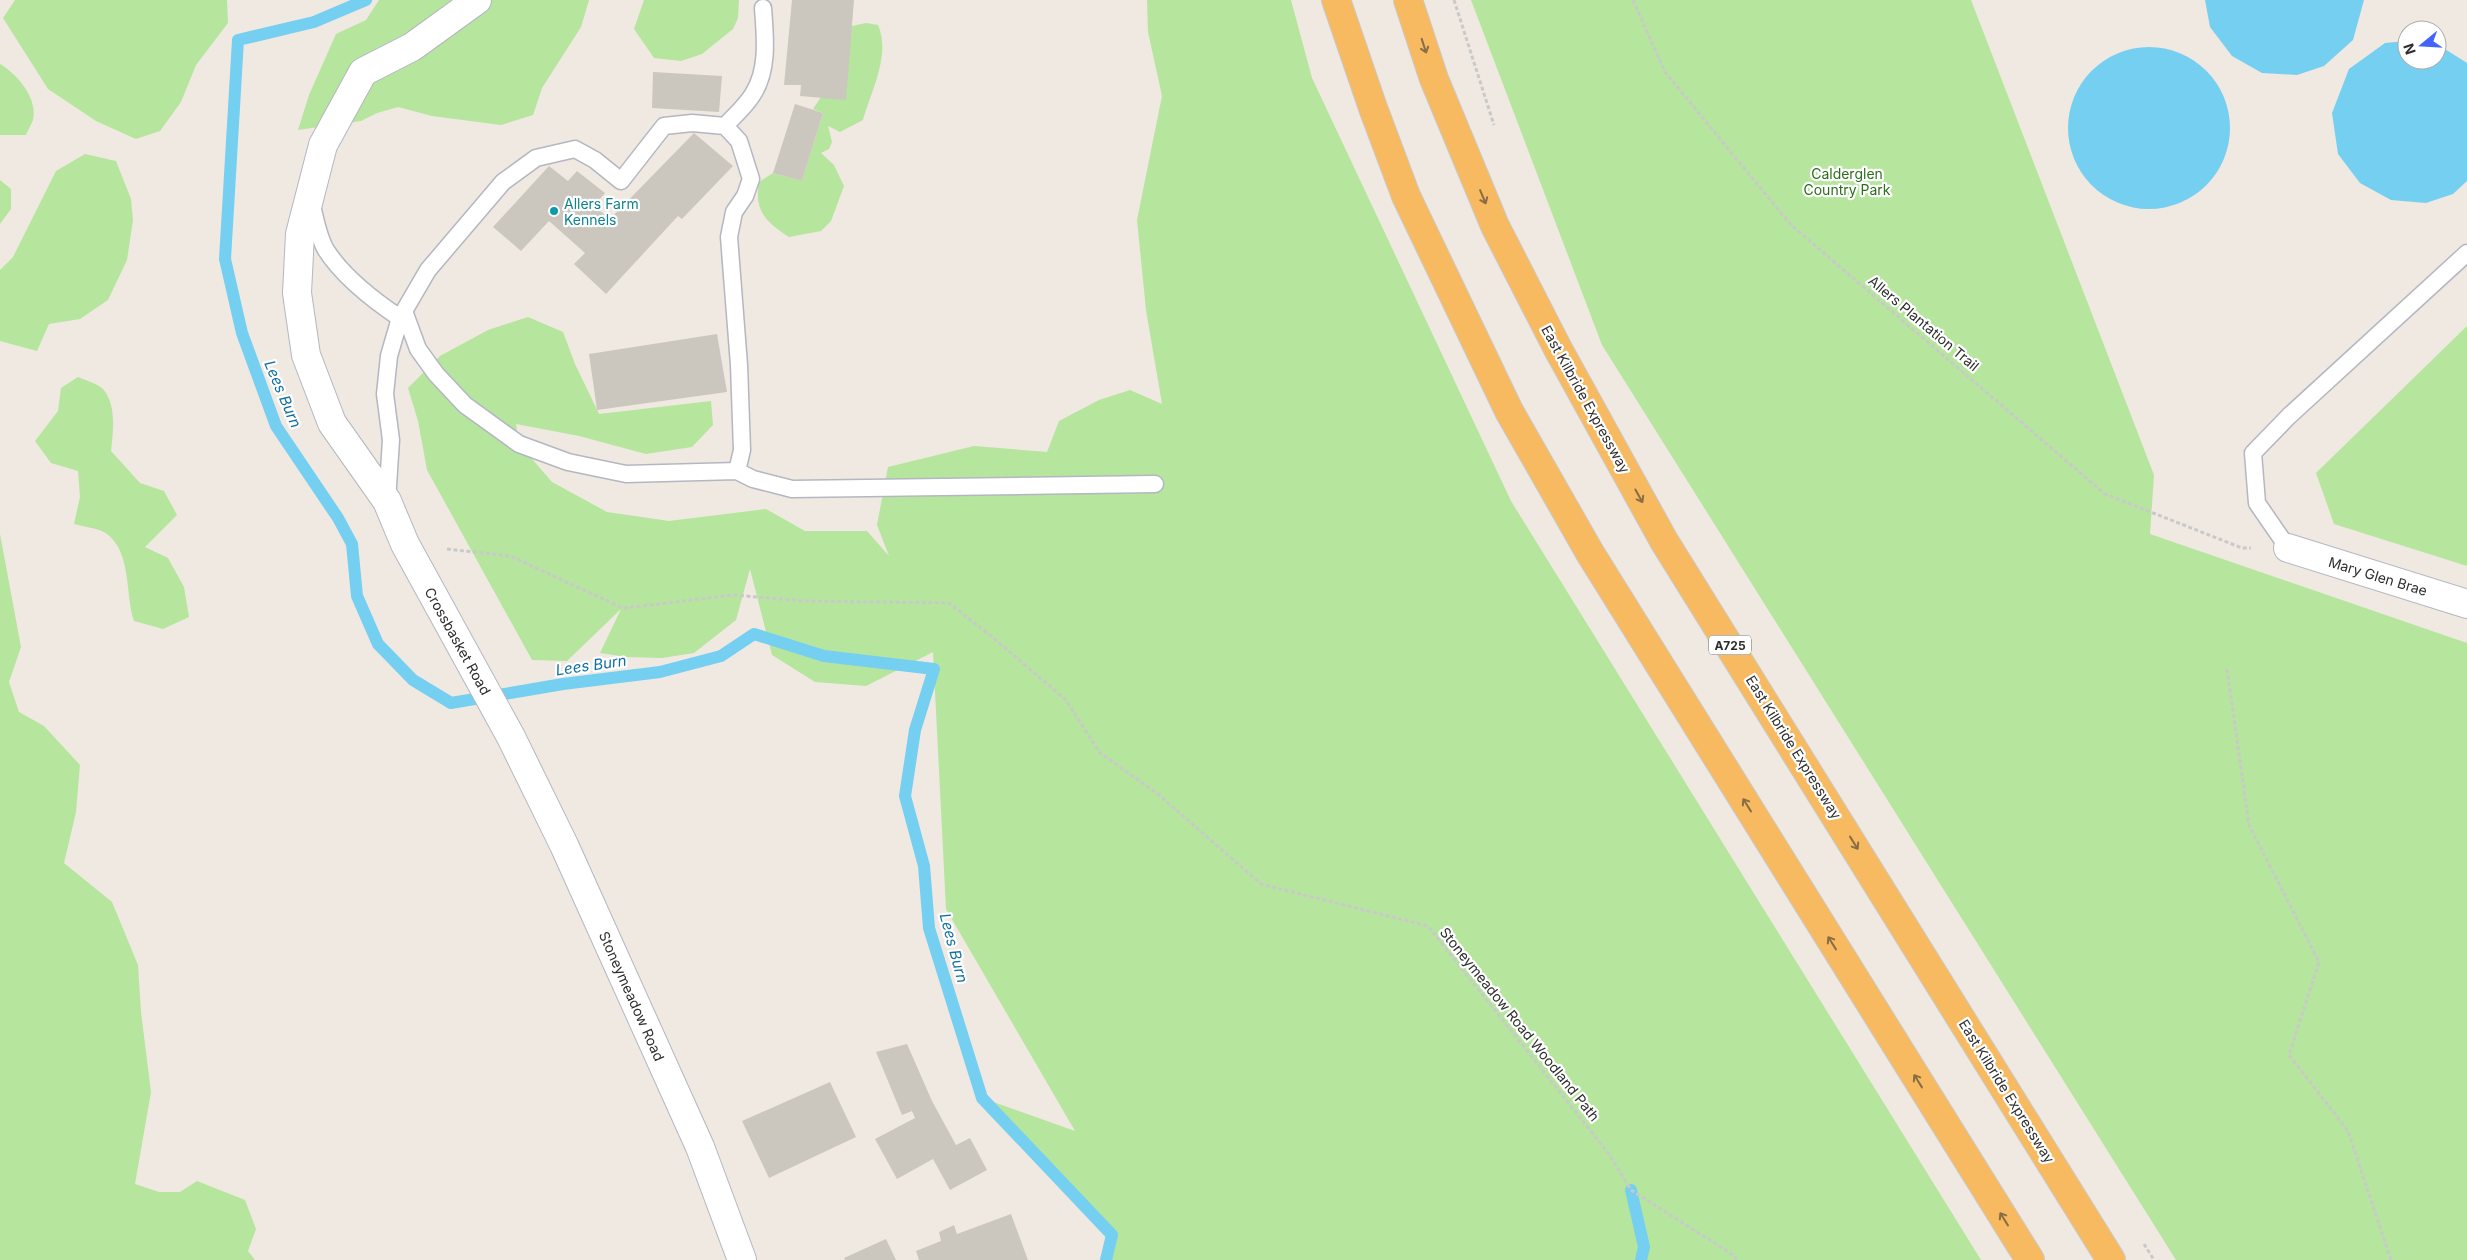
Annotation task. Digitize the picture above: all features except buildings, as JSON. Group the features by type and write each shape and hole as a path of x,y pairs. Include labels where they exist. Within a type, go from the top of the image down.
{"highway":[{"path":"1336,0 1372,108 1406,196 1509,411 1590,553 2030,1260"},
{"name":"East Kilbride Expressway","path":"1408,0 1434,79 1495,226 1558,349 1640,498 1664,541 2111,1260"}],"street":[{"path":"405,544 387,501 332,423 306,355 297,293 300,234 308,195 323,145 364,72 412,47 477,0"},
{"name":"Crossbasket Road","path":"405,544 511,737"},
{"name":"Mary Glen Brae","path":"2288,548 2467,604"},
{"name":"Stoneymeadow Road","path":"511,737 564,845 700,1147 742,1260"}],"lane":[{"path":"725,126 753,94 763,68 766,46 764,8"},
{"path":"387,501 391,440 384,394 389,356 402,315 428,270 439,256 503,182 536,158 575,148 595,160 621,181 664,126 692,123 725,126 739,141 751,179 745,196 734,212 729,237 740,365 742,450 737,471"},
{"path":"308,195 326,249 349,277 373,300 402,315 418,348 436,374 465,405 519,444 568,462 626,474 737,471 753,479 792,489 1155,484"},
{"path":"2288,548 2257,503 2253,453 2289,416 2467,253"}],"path":[{"path":"1454,0 1496,133"},
{"name":"Allers Plantation Trail","path":"1632,0 1665,72 1791,225 2105,494 2242,548 2288,548"},
{"name":"Stoneymeadow Road Woodland Path","path":"405,544 510,556 623,608 734,596 803,601 948,603 991,636 1066,700 1099,752 1159,795 1261,884 1428,926 1609,1154 1631,1190 1733,1255 1736,1260"},
{"path":"2227,669 2249,825 2319,962 2288,1055 2348,1131 2391,1260"},
{"path":"2144,1243 2154,1260"}],"green space":[{"path":"15,0 227,0 228,23 196,65 181,102 160,131 136,139 96,121 48,89 3,18"},
{"path":"379,0 589,0 581,27 542,88 533,115 501,125 432,116 398,107 377,113 361,121 298,130 309,95 336,34 366,20"},
{"path":"644,0 739,0 738,18 733,29 702,54 681,61 654,58 634,29"},
{"path":"1147,0 1291,0 1312,78 1511,501 1981,1260 1106,1260 1112,1235 982,1098 1075,1131 946,909 933,652 866,686 815,682 772,655 750,569 736,620 694,653 662,658 627,657 600,653 621,609 567,661 532,660 427,470 418,421 408,388 440,356 488,330 528,317 563,332 575,364 599,414 711,401 713,425 692,447 646,454 579,436 516,424 519,444 552,482 607,512 669,521 766,509 805,531 867,531 889,556 877,525 888,467 974,446 1047,452 1059,421 1099,400 1130,390 1162,404 1146,310 1137,220 1162,96 1148,32"},
{"name":"Calderglen Country Park","path":"1471,0 1971,0 2154,475 2150,534 2467,643 2467,1260 2176,1260 1602,345"},
{"path":"866,23 878,25 882,48 878,73 863,120 840,132 828,126 832,142 829,149 821,153 834,165 844,186 831,221 821,231 789,237 768,221 760,208 758,201 759,182 773,173 802,181 823,113 813,109 821,97 852,26"},
{"path":"0,64 19,80 32,103 33,120 26,135 0,135"},
{"path":"85,154 116,161 131,199 133,220 127,260 108,300 80,319 49,324 37,351 0,341 0,270 13,257 56,171"},
{"path":"0,180 11,189 11,209 0,224"},
{"path":"2467,326 2467,566 2334,524 2316,473"},
{"path":"78,377 101,387 107,395 113,419 111,451 140,483 164,491 177,515 145,547 168,558 184,587 189,617 163,629 134,621 124,563 115,542 104,532 74,524 80,497 78,471 51,463 35,441 58,411 61,388"},
{"path":"0,534 21,647 9,682 19,712 44,726 80,765 76,812 64,863 112,902 138,965 141,1012 151,1092 135,1184 159,1192 180,1192 197,1181 245,1200 256,1229 248,1251 255,1260 0,1260"}],"water":[{"path":"2205,0 2364,0 2353,40 2324,66 2297,75 2262,73 2232,56 2210,27"},
{"path":"2397,42 2397,70 2447,70 2447,50 2467,63 2467,181 2453,194 2426,203 2391,200 2360,183 2338,154 2332,113 2349,69 2385,43"},
{"path":"2149,47 2165,49 2180,54 2194,61 2206,71 2216,83 2223,97 2228,112 2230,128 2228,144 2223,159 2216,173 2206,185 2194,195 2180,202 2165,207 2149,209 2133,207 2118,202 2104,195 2092,185 2082,173 2075,159 2070,144 2068,128 2070,112 2075,97 2082,83 2092,71 2104,61 2118,54 2133,49"}],"waterway":[{"name":"Lees Burn","path":"366,0 314,22 238,40 225,259 242,333 276,426 338,518 352,544 357,596 378,644 413,680 451,703 563,684 660,672 721,656 754,634 824,656 934,669 915,730 905,796 924,866 929,928 982,1098 1112,1235 1106,1260"},
{"path":"1631,1190 1644,1247 1641,1260"}],"place":[{"name":"Allers Farm Kennels","path":"554,211"}]}
